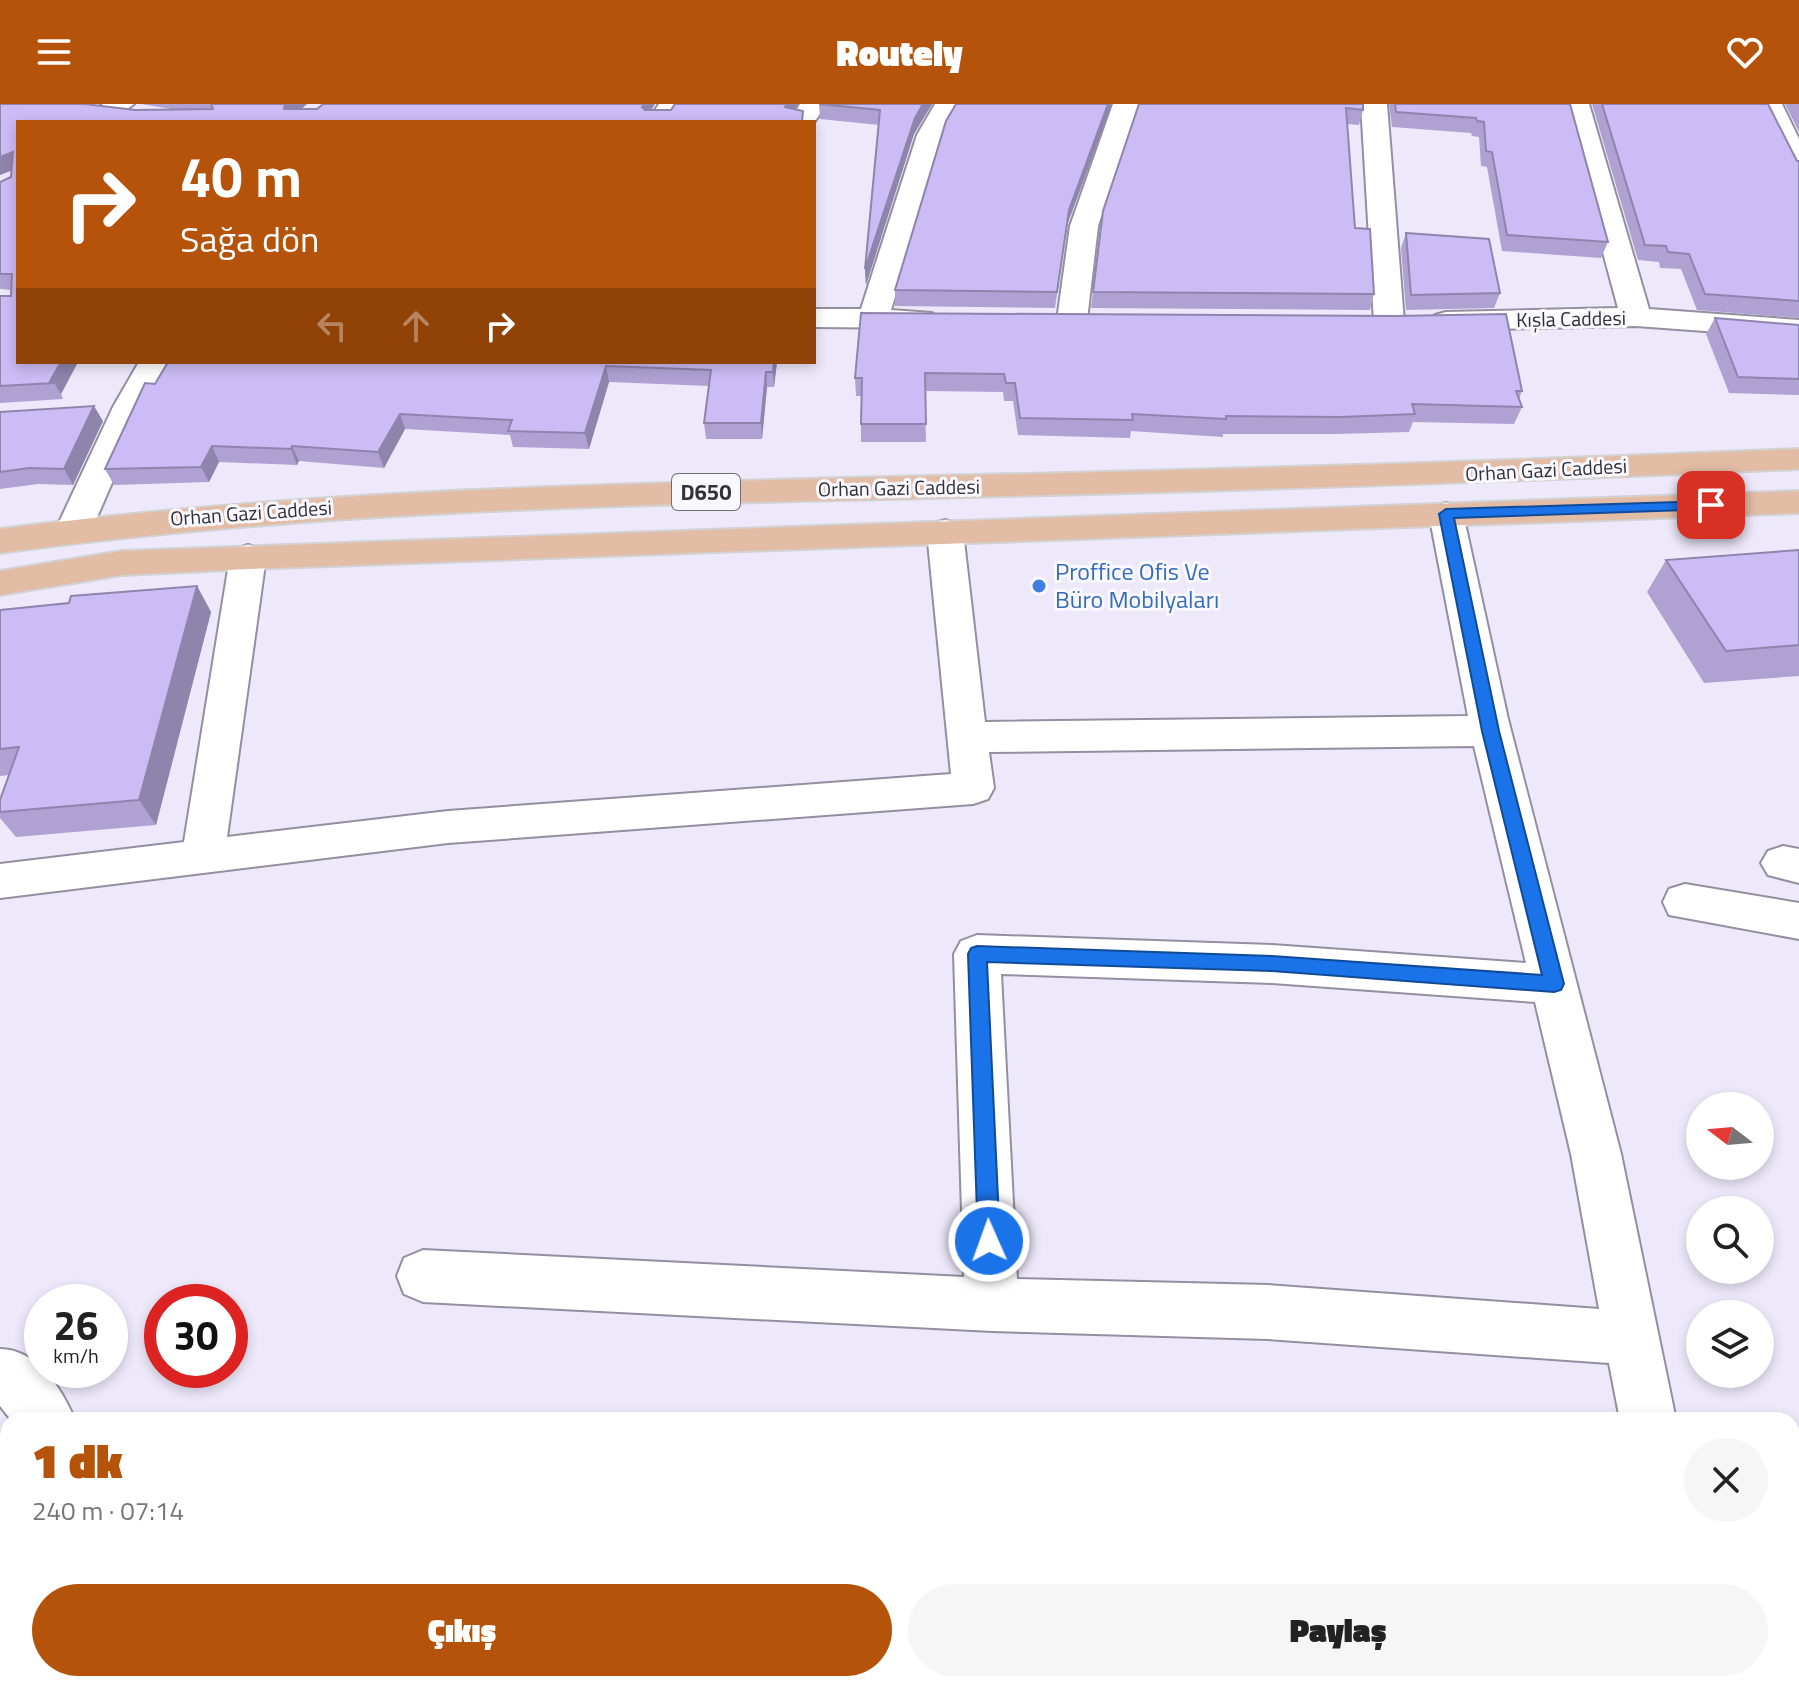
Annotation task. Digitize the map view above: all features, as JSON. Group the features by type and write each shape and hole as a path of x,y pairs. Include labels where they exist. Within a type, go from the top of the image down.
{"main road":[{"name":"Orhan Gazi Caddesi","path":"0,541 158,520 455,498 1413,476 1799,459"},
{"name":"Orhan Gazi Caddesi","path":"0,583 122,563 248,557 1799,502"}],"street":[{"path":"873,319 930,135 948,104"},
{"path":"1072,320 1084,226 1126,104"},
{"path":"1374,104 1389,322"},
{"path":"1576,104 1636,317"},
{"path":"1769,104 1799,167"},
{"name":"Kışla Caddesi","path":"1357,322 1636,317 1799,329"},
{"path":"816,318 949,319"},
{"path":"1041,320 1104,320"},
{"path":"73,531 115,408 153,364"},
{"path":"1446,514 1490,731 1596,1154 1646,1412"},
{"path":"0,881 448,827 973,788 945,532"},
{"path":"203,857 248,557"},
{"path":"967,737 1490,731"},
{"path":"1685,902 1799,921"},
{"path":"992,1305 977,954 1272,964 1554,984"},
{"path":"423,1276 992,1305 1268,1312 1632,1338"},
{"path":"0,1377 12,1377 40,1412"}],"building":[{"path":"0,104 85,104 135,110 213,109 211,104 285,104 284,109 317,109 323,104 644,104 642,107 645,110 671,110 675,104 787,104 785,107 803,111 802,120 16,120 16,364 60,364 49,383 54,383 0,386 0,296 11,296 12,274 0,274 0,182 11,177 13,152 0,157"},
{"path":"819,104 923,104 915,118 865,269 880,110"},
{"path":"956,104 1108,104 1069,210 1057,292 895,290 946,121"},
{"path":"1139,104 1363,104 1363,110 1346,108 1355,228 1370,229 1374,294 1093,292 1103,211"},
{"path":"1395,104 1570,104 1608,242 1507,235 1492,152 1486,151 1484,122 1476,118 1396,112"},
{"path":"1602,104 1768,104 1799,161 1799,301 1705,294 1689,254 1668,252 1666,246 1645,245"},
{"path":"1406,233 1489,239 1500,293 1411,295"},
{"path":"861,313 1506,314 1522,391 1516,391 1522,407 1412,404 1415,414 1341,417 1226,416 1226,419 1132,414 1133,420 1020,418 1015,383 1006,383 1004,374 925,373 926,424 861,424 862,378 855,378"},
{"path":"1715,318 1799,325 1799,379 1738,377"},
{"path":"167,364 774,364 773,372 766,372 761,423 704,423 711,370 606,366 585,433 508,431 512,420 400,414 378,452 292,446 291,449 212,446 201,467 105,469 145,383 155,384"},
{"path":"94,406 64,469 29,468 0,472 0,412"},
{"path":"1799,550 1799,645 1726,651 1666,560"},
{"path":"197,586 139,800 0,812 0,800 19,747 0,749 0,610 69,603 71,596"}],"place":[{"name":"Proffice Ofis Ve Büro Mobilyaları","path":"1039,586"}],"route":[{"path":"989,1241 977,954 1272,964 1554,984 1490,731 1446,514 1711,505"}]}
